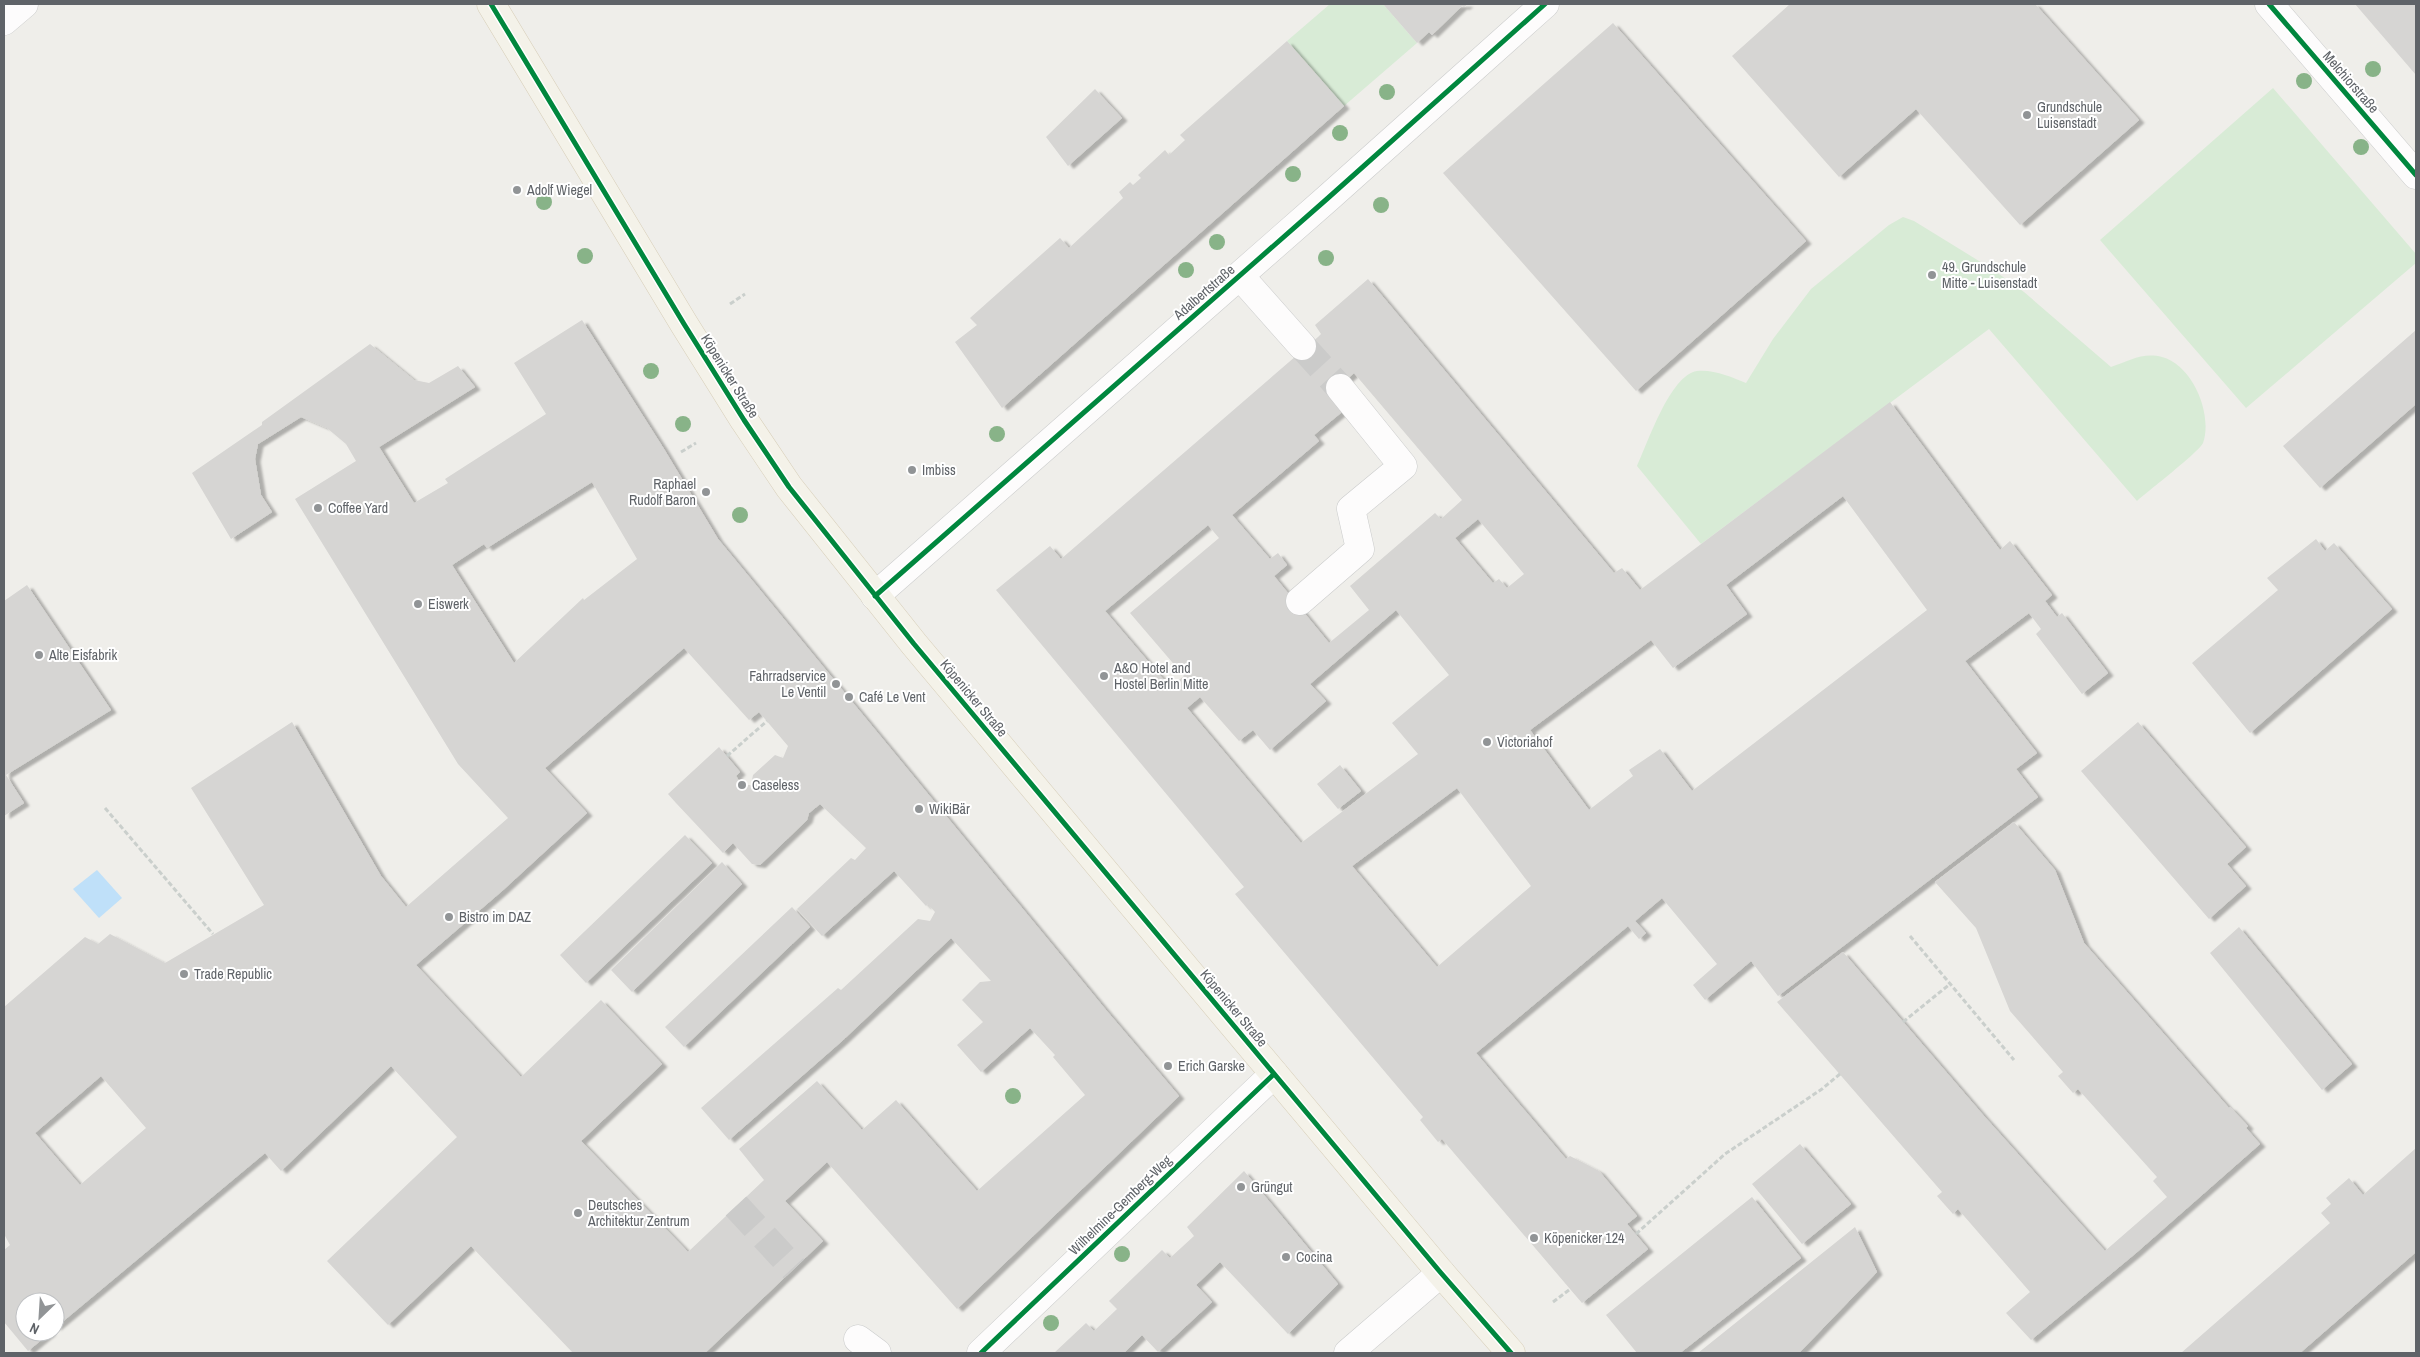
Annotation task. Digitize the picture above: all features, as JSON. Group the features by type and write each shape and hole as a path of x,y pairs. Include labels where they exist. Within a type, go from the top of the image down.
{"main road":[{"name":"Köpenicker Straße","path":"491,4 744,420 789,487 875,596 1442,1274 1511,1353"}],"street":[{"path":"4,21 24,4"},
{"name":"Adalbertstraße","path":"875,596 1240,276 1545,4"},
{"name":"Melchiorstraße","path":"2268,4 2416,175"},
{"path":"1240,276 1302,346"},
{"path":"1300,600 1360,548 1351,509 1403,466 1340,388"},
{"name":"Wilhelmine-Gemberg-Weg","path":"981,1353 1274,1074"},
{"path":"1348,1353 1442,1274"}],"path":[{"path":"730,304 745,294"},
{"path":"681,452 696,443"},
{"path":"727,756 766,721"},
{"path":"105,808 213,934"},
{"path":"1910,936 2014,1060"},
{"path":"1903,1022 1950,984"},
{"path":"1636,1234 1725,1154 1840,1074"},
{"path":"1553,1302 1569,1290"}],"green space":[{"path":"1330,4 1383,4 1417,43 1344,106 1287,41"},
{"path":"2273,88 2416,254 2416,263 2246,408 2100,240"},
{"path":"1903,217 1914,221 1992,269 2024,292 2111,367 2136,358 2149,356 2162,357 2173,362 2183,370 2198,392 2205,419 2203,443 2183,463 2137,501 1989,329 1701,544 1637,466 1669,397 1687,375 1697,371 1716,372 1746,383 1773,339 1811,289 1889,225"}],"water":[{"path":"97,870 122,898 99,918 73,889"}],"building":[{"path":"1383,4 1468,4 1464,7 1462,6 1432,35 1429,32 1417,43"},
{"name":"Grundschule Luisenstadt","path":"1790,4 2035,4 2139,120 2020,225 1916,109 1839,177 1732,56"},
{"path":"2355,4 2416,4 2416,75"},
{"path":"1613,23 1806,241 1636,391 1443,173"},
{"path":"1287,41 1344,106 1002,408 955,342 977,325 970,318 1060,238 1069,248 1123,198 1119,192 1130,182 1133,185 1141,178 1138,175 1165,150 1169,155 1185,140 1180,135"},
{"path":"1095,89 1122,118 1068,166 1046,137"},
{"path":"1368,279 1614,573 1622,568 1640,590 1890,402 2000,550 2010,541 2052,595 2045,601 2057,617 2062,613 2108,673 2082,694 2036,634 2041,629 2029,613 1965,661 2037,753 2016,769 2038,797 1778,996 1751,961 1705,1000 1693,985 1717,964 1662,898 1635,921 1646,933 1639,939 1628,926 1476,1053 1566,1159 1570,1156 1599,1171 1637,1216 1627,1224 1648,1249 1582,1303 1442,1139 1438,1142 1420,1120 1423,1117 1235,894 1244,887 996,590 1050,546 1061,559 1318,337 1321,334 1315,325","holes":["1354,373 1462,500 1441,519 1435,513 1350,586 1369,610 1329,643 1274,576 1287,565 1278,553 1270,559 1232,515 1319,441 1314,435 1342,412 1328,396","1843,496 1927,610 1692,791 1660,749 1629,770 1633,776 1589,810 1530,730 1651,640 1673,668 1747,614 1726,585","1478,519 1524,574 1507,588 1499,579 1493,583 1455,538","1208,525 1219,538 1130,613 1184,676 1170,687 1105,611","1396,610 1449,675 1392,723 1418,754 1301,843 1187,708 1200,697 1239,741 1253,730 1270,750 1326,701 1310,684","1457,788 1531,886 1437,967 1352,866"]},
{"path":"582,320 664,449 718,539 1179,1096 957,1309 827,1162 785,1201 823,1241 705,1353 573,1353 471,1246 388,1325 327,1261 457,1137 391,1066 281,1171 265,1153 65,1320 65,1292 15,1292 15,1335 4,1322 4,1250 10,1245 4,1234 4,1007 85,937 98,944 110,934 165,963 264,905 191,788 292,722 381,876 406,907 508,818 458,764 295,499 356,461 346,444 327,428 301,417 258,444 255,459 261,495 272,512 231,539 192,473 262,425 262,422 370,344 414,380 429,383 458,366 475,387 379,447 414,503 448,483 445,479 546,414 514,363","holes":["592,482 637,559 584,600 583,598 514,663 452,565 484,544 487,548","684,648 749,720 759,712 788,746 783,758 775,755 753,775 751,785 742,785 736,776 740,772 719,747 668,794 723,853 733,843 752,864 760,865 807,820 809,813 820,804 866,848 855,860 851,858 797,909 822,936 894,871 926,906 928,904 935,912 930,921 918,919 841,990 838,988 701,1108 729,1140 842,1041 951,938 991,981 980,982 962,1000 983,1022 957,1045 981,1072 1030,1028 1055,1055 1053,1057 1085,1095 977,1191 896,1100 862,1130 817,1081 739,1149 764,1180 688,1252 581,1141 662,1064 601,1000 521,1077 416,965 502,891 587,813 545,768","101,1076 146,1128 80,1185 35,1133"]},
{"path":"2416,330 2416,404 2320,488 2283,446"},
{"path":"2316,539 2325,551 2334,543 2392,609 2250,733 2192,663 2278,590 2267,578"},
{"name":"Alte Eisfabrik","path":"27,585 111,710 6,775 24,803 4,816 4,601"},
{"path":"2138,722 2246,847 2227,864 2246,886 2209,919 2081,771"},
{"path":"1340,765 1361,791 1338,809 1317,784"},
{"path":"2014,822 2055,870 2084,943 2229,1108 2248,1126 2246,1128 2260,1144 2136,1253 2031,1340 2006,1313 2030,1292 1958,1209 1953,1214 1937,1196 1942,1192 1777,1002 1843,952 1984,1116 2105,1251 2167,1197 2153,1181 2157,1177 2078,1089 2073,1093 2058,1076 2063,1072 2010,1011 1976,928 1935,882"},
{"path":"685,835 712,863 586,983 560,955"},
{"path":"722,862 742,884 632,992 611,970"},
{"path":"792,907 810,927 684,1047 665,1027"},
{"path":"2239,927 2352,1064 2322,1090 2210,953"},
{"path":"1800,1144 1851,1204 1802,1244 1752,1184"},
{"path":"2416,1148 2416,1252 2300,1353 2181,1353 2330,1223 2321,1213 2331,1204 2326,1198 2349,1178 2363,1195"},
{"path":"1244,1171 1338,1284 1288,1334 1220,1262 1196,1285 1212,1302 1158,1352 1142,1335 1124,1353 1054,1353 1086,1323 1094,1331 1117,1309 1109,1301 1162,1250 1170,1258 1194,1236 1187,1227"},
{"path":"1752,1197 1801,1258 1680,1353 1637,1353 1606,1315"},
{"path":"1855,1227 1877,1272 1799,1353 1698,1353"},
{"path":"21,1342 39,1342 28,1351"}],"tunnel":[{"path":"1302,346 1340,388"},
{"path":"736,1206 794,1269"}],"cycle path":[{"path":"491,4 684,324 744,420 789,487 914,644 1441,1273 1511,1353"},
{"path":"875,596 1328,198 1545,4"},
{"path":"2269,4 2416,175"},
{"path":"981,1353 1274,1074"}],"place":[{"name":"Grundschule Luisenstadt","path":"2027,115"},
{"name":"Adolf Wiegel","path":"517,190"},
{"name":"49. Grundschule Mitte - Luisenstadt","path":"1932,275"},
{"name":"Imbiss","path":"912,470"},
{"name":"Raphael Rudolf Baron","path":"706,492"},
{"name":"Coffee Yard","path":"318,508"},
{"name":"Eiswerk","path":"418,604"},
{"name":"Alte Eisfabrik","path":"39,655"},
{"name":"A&O Hotel and Hostel Berlin Mitte","path":"1104,676"},
{"name":"Fahrradservice Le Ventil","path":"836,684"},
{"name":"Café Le Vent","path":"849,697"},
{"name":"Victoriahof","path":"1487,742"},
{"name":"Caseless","path":"742,785"},
{"name":"WikiBär","path":"919,809"},
{"name":"Bistro im DAZ","path":"449,917"},
{"name":"Trade Republic","path":"184,974"},
{"name":"Erich Garske","path":"1168,1066"},
{"name":"Grüngut","path":"1241,1187"},
{"name":"Deutsches Architektur Zentrum","path":"578,1213"},
{"name":"Köpenicker 124","path":"1534,1238"},
{"name":"Cocina","path":"1286,1257"}]}
